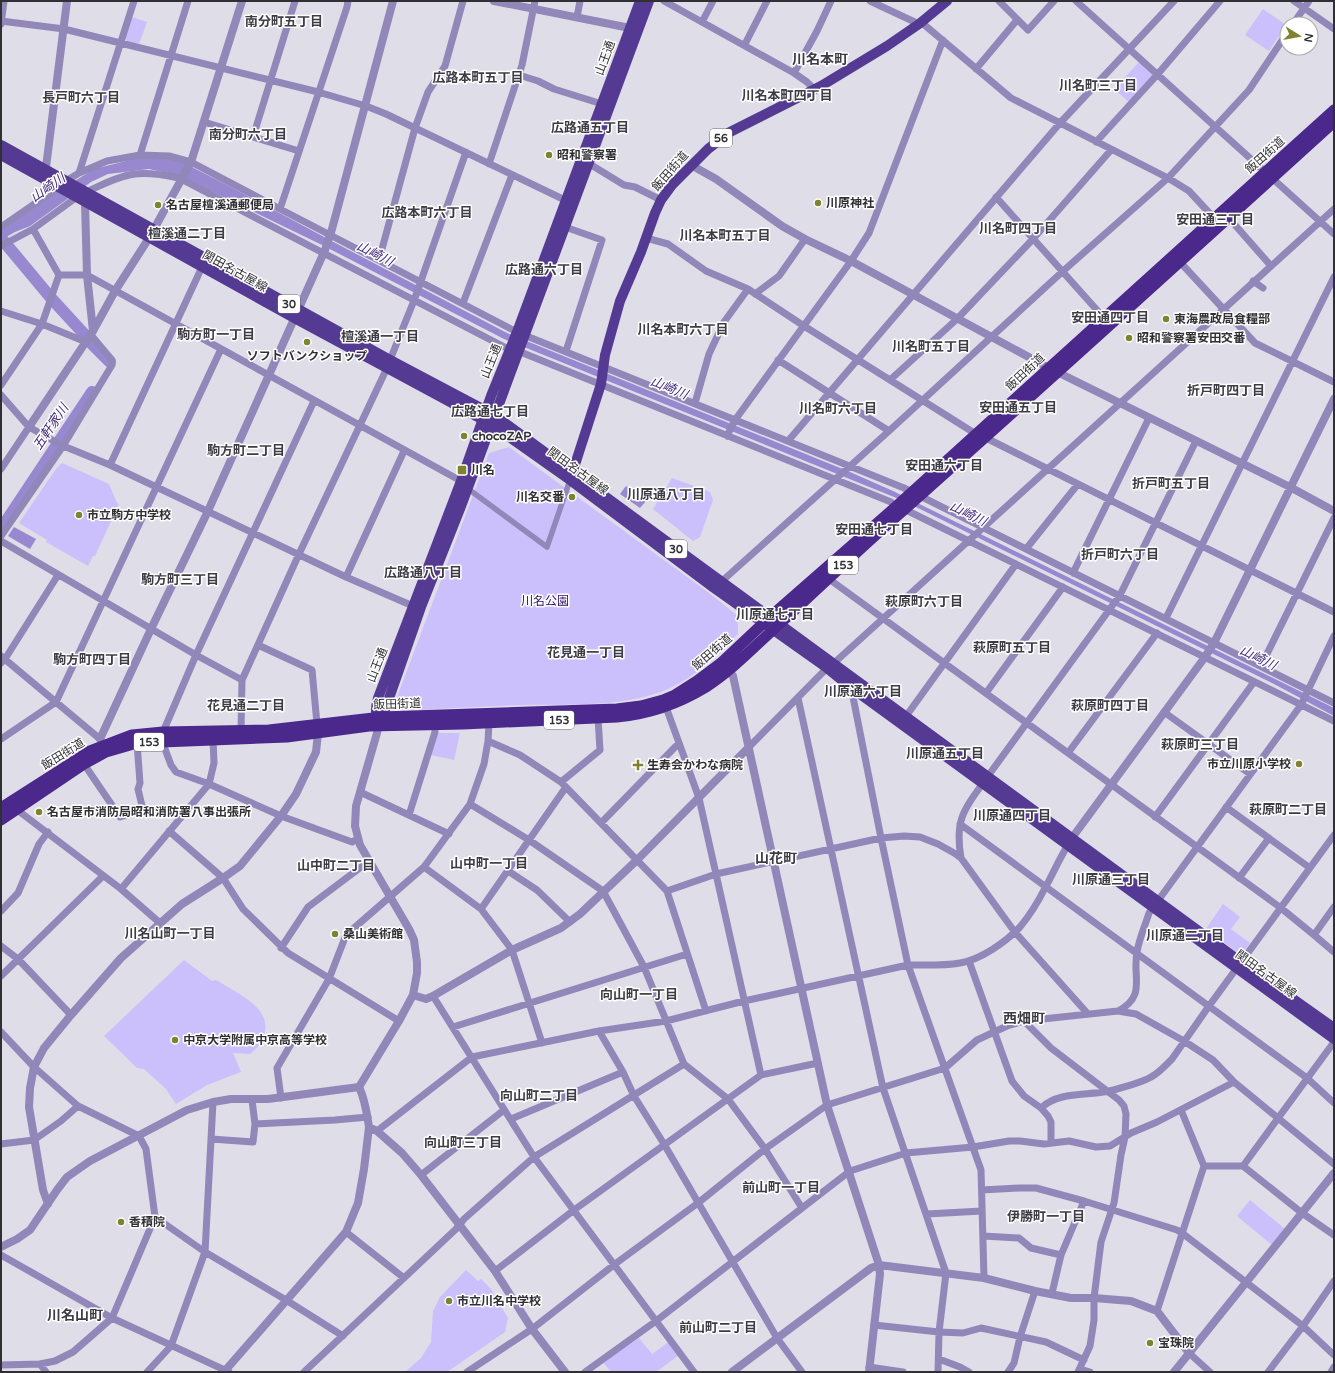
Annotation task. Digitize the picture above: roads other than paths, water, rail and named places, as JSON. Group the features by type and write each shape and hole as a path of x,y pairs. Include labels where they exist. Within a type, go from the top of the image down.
{"highway":[{"name":"飯田街道","path":"379,720 435,725 638,715 666,707 705,688 728,671 776,627 915,494 1053,370 1228,218 1269,174 1334,110"},
{"name":"飯田街道","path":"1053,370 1104,318 1214,218 1334,122"},
{"name":"飯田街道","path":"2,817 90,751 132,735 213,739 279,738 318,729 379,720 574,712 632,708 659,701 675,695 697,681 721,662 767,620 902,507"},
{"name":"飯田街道","path":"2,817 84,764 103,745 137,743 162,736 241,731 318,729"}],"main road":[{"name":"山王通","path":"520,334 570,202 602,104 640,1"},
{"name":"山王通","path":"379,720 419,615 488,417 520,334 565,227 570,202 588,163 649,1"},
{"name":"飯田街道","path":"571,476 601,384 605,356 620,301 661,200 672,185 708,149 730,132 814,89 887,46 920,23 947,1"},
{"name":"関田名古屋線","path":"1,145 62,184 388,364 488,417 721,582 776,627 1239,965 1334,1039"},
{"name":"関田名古屋線","path":"1,155 45,174"},
{"name":"関田名古屋線","path":"152,234 202,267 296,313"},
{"name":"関田名古屋線","path":"571,476 714,588 767,620"},
{"name":"山王通","path":"379,720 375,708 378,698 413,606 464,485"},
{"name":"関田名古屋線","path":"830,666 853,689 903,720"},
{"name":"関田名古屋線","path":"1239,965 1334,1028"}],"street":[{"path":"1,25 4,1"},
{"path":"45,174 67,1"},
{"path":"79,173 134,1"},
{"path":"140,155 188,1"},
{"path":"1,469 4,458 29,427 92,333 116,291 152,234 191,163 242,1"},
{"path":"252,137 295,1"},
{"path":"280,209 348,1"},
{"path":"58,575 2,659 56,702 103,745 151,628 208,511 324,251 330,235 366,106 393,1"},
{"path":"379,260 415,128 428,92 445,66 463,1"},
{"path":"494,1 534,5 577,17 630,28"},
{"path":"577,17 580,1"},
{"path":"664,1 745,44 794,73 814,89"},
{"path":"702,22 713,1"},
{"path":"745,44 767,1"},
{"path":"794,73 817,31 831,1"},
{"path":"870,1 920,23 943,40 1011,98 1168,178 1189,191 1214,218"},
{"path":"886,8 890,1"},
{"path":"999,1 1028,30 1054,1"},
{"path":"1076,1 1334,234"},
{"path":"788,441 1060,123 1174,1"},
{"path":"1096,142 1157,75 1220,1"},
{"path":"1294,1 1334,29"},
{"path":"1299,16 1309,1"},
{"path":"490,164 519,76 534,5"},
{"path":"976,69 1018,20"},
{"path":"1,21 64,29 271,80 366,106 570,202"},
{"path":"727,436 735,420 851,261 869,233 943,40"},
{"path":"721,582 889,431 1062,272 1168,178 1248,90 1279,45"},
{"path":"519,76 538,81 554,89 602,104"},
{"path":"204,122 299,151"},
{"path":"890,380 957,319 1033,239 1111,150"},
{"path":"241,731 242,680 388,364 415,299 466,152"},
{"path":"1,227 79,173 107,161 140,155 169,156 191,163 463,303 520,334 695,403 915,494 1334,703"},
{"path":"588,163 624,185 635,187 661,200"},
{"path":"691,165 716,179 782,226 805,239 851,261 1053,370 1290,487 1334,511"},
{"path":"1,246 34,229 83,195 114,179 136,174 162,174 182,179 514,349 891,502 1334,721"},
{"path":"463,303 512,175"},
{"path":"1,536 113,362 92,333 87,275 83,195"},
{"path":"996,197 1104,318"},
{"path":"413,995 426,999 433,996 512,950 561,928 580,914 637,860 830,666 1334,209"},
{"path":"1228,218 1271,266"},
{"path":"565,227 602,240 566,351"},
{"path":"1,385 42,324 59,275 34,229"},
{"path":"646,238 668,244 706,271 752,292 857,360 980,436 1156,522 1334,612"},
{"path":"695,403 709,354 724,322 752,292 779,276 805,239"},
{"path":"1179,261 1255,343 1334,382"},
{"path":"110,465 202,267"},
{"path":"59,275 87,275 360,426 464,485 547,546 571,476"},
{"path":"1166,618 1334,277"},
{"path":"1253,282 1263,288"},
{"path":"1,311 42,324 86,342"},
{"path":"1,739 56,702 220,349"},
{"path":"778,360 889,431"},
{"path":"1,395 29,427 60,444 156,486 346,577 413,606"},
{"path":"377,1131 472,1057 599,1031 666,1021 744,1001 908,965 960,963 969,961 996,946 1019,928 1032,910 1070,841 1214,643 1334,399"},
{"path":"314,401 196,655 162,736 171,765 176,772 209,784 281,816 352,842 358,839"},
{"path":"1073,573 1149,418"},
{"path":"961,858 958,838 963,814 1119,596 1196,441"},
{"path":"346,577 404,451"},
{"path":"1026,549 1078,484"},
{"path":"1261,666 1334,518"},
{"path":"1,541 196,655 242,680"},
{"path":"903,720 1016,564"},
{"path":"828,578 882,619 1281,908 1334,952"},
{"path":"986,693 1063,587"},
{"path":"1068,753 1157,633"},
{"path":"1118,1011 1127,1006 1135,994 1137,984 1136,953 1149,913 1301,705 1334,636"},
{"path":"48,1204 43,1190 29,1107 30,1088 34,1067 44,1048 121,958 182,904 240,866 281,816 296,794 316,752 318,729 312,670 258,645"},
{"path":"721,662 733,676 827,1105 850,1171 879,1265 880,1274 869,1369 903,1372"},
{"path":"1155,817 1254,682"},
{"path":"853,689 853,697 881,838 908,965 981,1170 984,1278"},
{"path":"798,698 883,1088 927,1214 946,1274 939,1332 938,1372"},
{"path":"666,707 699,798 761,1075"},
{"path":"1164,712 1250,774"},
{"path":"481,910 529,840 564,784 600,750 598,718"},
{"path":"359,1087 413,995 417,973 414,940 391,896 369,861 358,839 355,826 355,814 379,720"},
{"path":"281,1098 277,1068 329,979 346,935 424,867 470,804 484,764 489,723"},
{"path":"409,815 435,725"},
{"path":"121,889 209,784 214,763 213,739"},
{"path":"488,741 520,755 564,784 667,891 706,1011"},
{"path":"84,764 120,817 143,810 138,789 140,783 137,743"},
{"path":"601,823 679,743"},
{"path":"360,792 449,834"},
{"path":"470,804 529,840 603,891 644,967 684,1064 728,1099 765,1149 802,1208"},
{"path":"1226,807 1310,868"},
{"path":"16,809 121,889 160,923"},
{"path":"960,824 1307,1078 1334,1103"},
{"path":"169,831 223,878 243,909 281,948 399,1021"},
{"path":"1,911 18,893 39,844 48,832"},
{"path":"667,891 716,874 881,838 904,836 920,837 946,847 961,858 1014,931 1088,1014"},
{"path":"1041,1108 1053,1100 1061,1097 1109,1091 1149,1078 1161,1070 1172,1059 1209,1006 1334,836"},
{"path":"1239,878 1269,838"},
{"path":"281,948 308,907 369,861"},
{"path":"424,867 481,910 512,950 542,1043"},
{"path":"508,871 537,890 570,922"},
{"path":"1,976 103,876"},
{"path":"1314,935 1334,908"},
{"path":"1,946 18,960 71,1015"},
{"path":"453,1027 687,954"},
{"path":"969,961 1012,1081 1024,1096 1041,1108 1048,1116 1051,1122 1051,1143"},
{"path":"433,996 534,1156 694,1372"},
{"path":"468,1372 532,1329 615,1264 698,1203 765,1149 827,1105 945,1068 977,1040 1007,1026 1024,1021 1118,1011 1136,1014 1184,1041 1213,1060 1234,1082 1334,1164"},
{"path":"1024,1021 1051,1048 1122,1102 1126,1114 1125,1137 1112,1211 1101,1242 1094,1298 1094,1320 1090,1346 1079,1370 1090,1372"},
{"path":"599,1031 634,1096 664,1144 777,1338 802,1372"},
{"path":"1,1032 34,1067 78,1106 139,1136 146,1149 155,1217 112,1318 73,1352 55,1361 40,1364 1,1365"},
{"path":"1244,1166 1334,1042"},
{"path":"495,1271 574,1210 761,1075 818,1063"},
{"path":"304,1372 456,1229 464,1219 534,1156 684,1064"},
{"path":"511,1119 622,1072"},
{"path":"585,1372 656,1321 850,1171 906,1153 1020,1141 1040,1144 1069,1141 1101,1147 1110,1146 1131,1133 1181,1110 1234,1082"},
{"path":"1,1247 30,1230 67,1177 90,1161 187,1110 213,1102 231,1099 252,1100 281,1098 359,1087"},
{"path":"1,1255 112,1318 226,1371 346,1232 358,1203 369,1127 368,1117 359,1087"},
{"path":"211,1139 253,1142 255,1124 252,1100"},
{"path":"147,1372 171,1346 205,1252 213,1102"},
{"path":"1,1144 34,1140 61,1121 78,1106"},
{"path":"421,1175 504,1110"},
{"path":"1156,1312 1204,1166 1181,1110"},
{"path":"255,1124 368,1117"},
{"path":"369,1127 377,1131 402,1153 421,1175 495,1271 532,1329 565,1372"},
{"path":"1204,1166 1244,1166 1302,1213 1334,1235"},
{"path":"1174,1372 1334,1173"},
{"path":"982,1190 1030,1188 1084,1201 1182,1233 1303,1326 1334,1355"},
{"path":"1052,1293 1061,1255 1084,1201"},
{"path":"927,1214 982,1211"},
{"path":"155,1217 205,1252 286,1300 342,1336"},
{"path":"346,1232 404,1278"},
{"path":"983,1236 1019,1238 1032,1248 1061,1255"},
{"path":"732,1372 871,1268 879,1265 984,1278 1035,1291 1052,1293 1071,1298 1131,1301 1156,1312 1189,1353 1210,1372"},
{"path":"1268,1372 1303,1326 1334,1281"},
{"path":"1008,1372 1014,1363 1020,1337 1035,1291"},
{"path":"874,1325 939,1332 963,1332 981,1328 1046,1342 1084,1360"},
{"path":"939,1359 969,1372"},
{"path":"40,1364 46,1372"},
{"path":"1331,1372 1334,1367"}],"waterway":[{"name":"五軒家川","path":"1,238 51,298 85,335"},
{"name":"五軒家川","path":"92,344 110,362"},
{"name":"五軒家川","path":"1,529 92,392"}],"place":[{"name":"昭和警察署","path":"549,155"},
{"name":"川原神社","path":"818,203"},
{"name":"名古屋檀溪通郵便局","path":"158,205"},
{"name":"東海農政局食糧部","path":"1166,319"},
{"name":"昭和警察署安田交番","path":"1129,338"},
{"name":"ソフトバンクショップ","path":"307,342"},
{"name":"chocoZAP","path":"464,436"},
{"name":"川名","path":"462,470"},
{"name":"川名交番","path":"572,497"},
{"name":"市立駒方中学校","path":"79,515"},
{"name":"市立川原小学校","path":"1299,764"},
{"name":"生寿会かわな病院","path":"638,765"},
{"name":"名古屋市消防局昭和消防署八事出張所","path":"39,812"},
{"name":"桑山美術館","path":"335,934"},
{"name":"中京大学附属中京高等学校","path":"175,1040"},
{"name":"香積院","path":"121,1222"},
{"name":"市立川名中学校","path":"449,1301"},
{"name":"宝珠院","path":"1150,1343"}],"district":[{"name":"南分町五丁目","path":"284,22"},
{"name":"川名本町","path":"820,59"},
{"name":"広路本町五丁目","path":"478,78"},
{"name":"川名町三丁目","path":"1098,86"},
{"name":"川名本町四丁目","path":"787,96"},
{"name":"長戸町六丁目","path":"81,98"},
{"name":"広路通五丁目","path":"590,128"},
{"name":"南分町六丁目","path":"248,135"},
{"name":"広路本町六丁目","path":"427,213"},
{"name":"安田通三丁目","path":"1215,220"},
{"name":"川名町四丁目","path":"1018,229"},
{"name":"檀溪通二丁目","path":"187,234"},
{"name":"川名本町五丁目","path":"725,236"},
{"name":"広路通六丁目","path":"544,270"},
{"name":"安田通四丁目","path":"1110,318"},
{"name":"川名本町六丁目","path":"683,330"},
{"name":"駒方町一丁目","path":"216,335"},
{"name":"檀溪通一丁目","path":"380,337"},
{"name":"川名町五丁目","path":"931,347"},
{"name":"折戸町四丁目","path":"1226,391"},
{"name":"安田通五丁目","path":"1018,408"},
{"name":"川名町六丁目","path":"838,409"},
{"name":"広路通七丁目","path":"490,412"},
{"name":"駒方町二丁目","path":"246,451"},
{"name":"安田通六丁目","path":"944,466"},
{"name":"折戸町五丁目","path":"1171,484"},
{"name":"川原通八丁目","path":"666,495"},
{"name":"安田通七丁目","path":"874,530"},
{"name":"折戸町六丁目","path":"1120,555"},
{"name":"広路通八丁目","path":"423,573"},
{"name":"駒方町三丁目","path":"180,580"},
{"name":"萩原町六丁目","path":"924,602"},
{"name":"川原通七丁目","path":"775,615"},
{"name":"萩原町五丁目","path":"1012,648"},
{"name":"花見通一丁目","path":"586,653"},
{"name":"駒方町四丁目","path":"92,660"},
{"name":"川原通六丁目","path":"863,692"},
{"name":"花見通二丁目","path":"246,706"},
{"name":"萩原町四丁目","path":"1110,706"},
{"name":"萩原町三丁目","path":"1200,745"},
{"name":"川原通五丁目","path":"945,754"},
{"name":"萩原町二丁目","path":"1288,810"},
{"name":"川原通四丁目","path":"1012,816"},
{"name":"山花町","path":"776,858"},
{"name":"山中町一丁目","path":"489,864"},
{"name":"山中町二丁目","path":"336,866"},
{"name":"川原通三丁目","path":"1111,880"},
{"name":"川名山町一丁目","path":"170,934"},
{"name":"川原通二丁目","path":"1185,936"},
{"name":"向山町一丁目","path":"639,995"},
{"name":"西畑町","path":"1024,1018"},
{"name":"向山町二丁目","path":"539,1096"},
{"name":"向山町三丁目","path":"463,1143"},
{"name":"前山町一丁目","path":"781,1188"},
{"name":"伊勝町一丁目","path":"1046,1217"},
{"name":"川名山町","path":"75,1315"},
{"name":"前山町二丁目","path":"718,1328"}],"water label":[{"name":"山崎川","path":"48,188"},
{"name":"山崎川","path":"375,254"},
{"name":"山崎川","path":"669,388"},
{"name":"山崎川","path":"968,514"},
{"name":"山崎川","path":"1258,658"}],"park label":[{"name":"川名公園","path":"545,601"}]}
